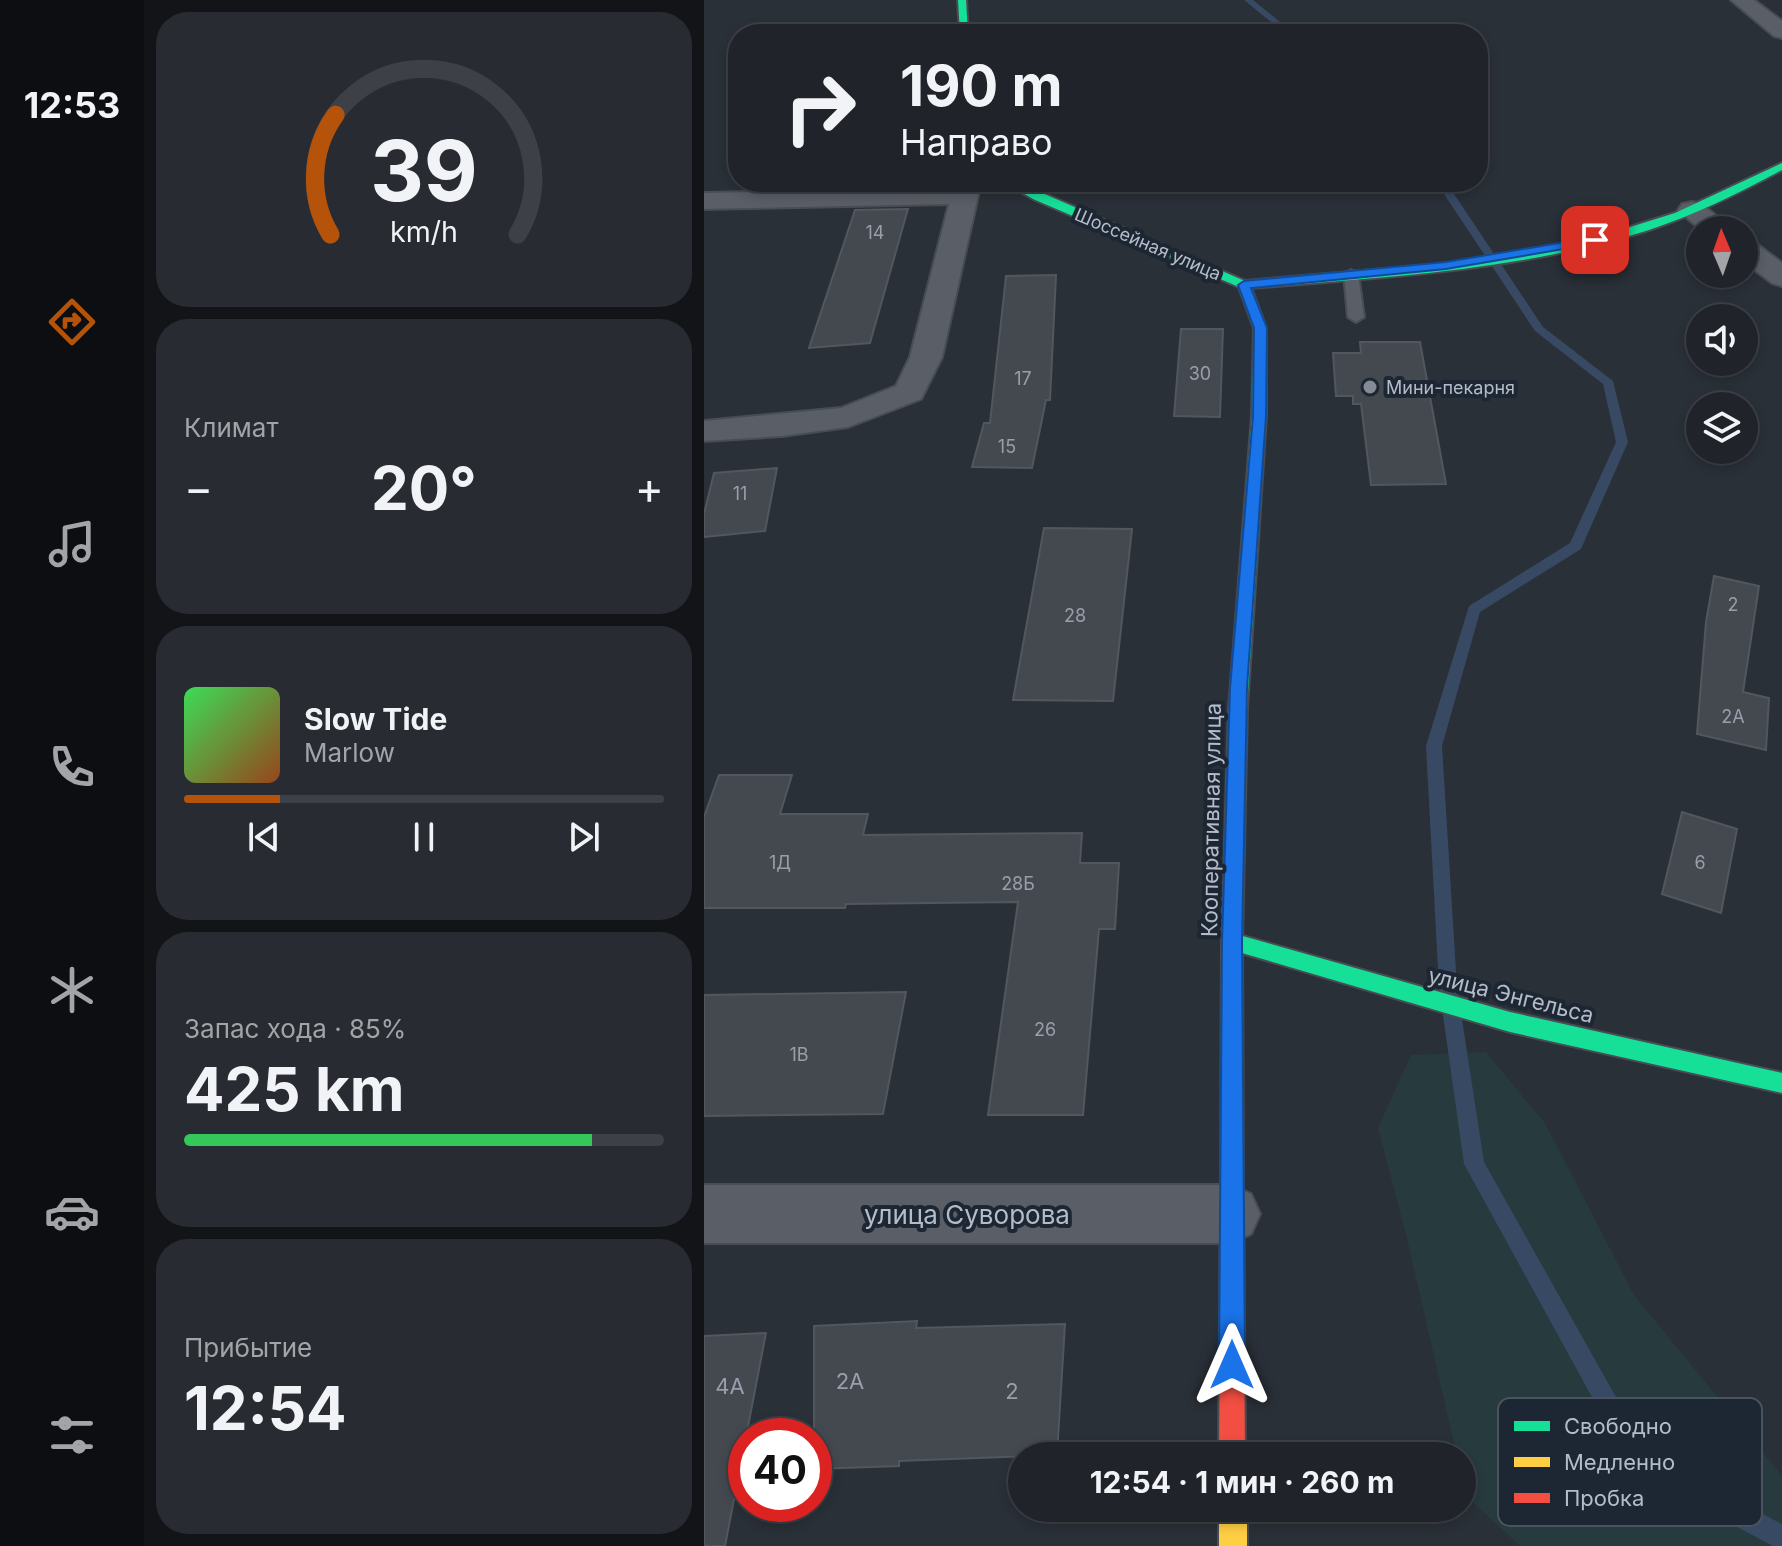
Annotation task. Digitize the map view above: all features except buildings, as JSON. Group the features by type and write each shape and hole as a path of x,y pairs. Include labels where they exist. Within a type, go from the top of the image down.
{"street":[{"path":"962,0 963,24"},
{"path":"1741,0 1782,31"},
{"path":"1244,285 1446,265 1541,252 1622,235 1692,210 1782,166"},
{"path":"704,201 900,192"},
{"path":"704,431 782,426 848,417 909,392 926,357 965,192"},
{"name":"Шоссейная улица","path":"1028,192 1244,285"},
{"path":"1692,210 1700,216"},
{"path":"1758,259 1782,277"},
{"name":"Кооперативная улица","path":"1232,1442 1232,942 1238,688 1259,416 1260,328 1244,285"},
{"name":"улица Энгельса","path":"1232,942 1510,1022 1782,1083"},
{"name":"улица Суворова","path":"704,1214 1231,1214"},
{"path":"1233,1522 1233,1546"}],"lane":[{"path":"1351,274 1356,317"}],"green space":[{"path":"1486,1052 1545,1123 1634,1295 1718,1398 1498,1398 1498,1526 1476,1505 1476,1442 1454,1442 1378,1128 1411,1055"},
{"path":"1762,1452 1782,1476 1782,1546 1520,1546 1498,1526 1762,1526"}],"waterway":[{"path":"1248,0 1278,24"},
{"path":"1448,192 1539,329 1609,383 1622,442 1576,546 1474,609 1434,746 1448,987 1474,1164 1604,1398"},
{"path":"1761,1526 1782,1537"}],"traffic: fast":[{"path":"962,0 963,24"},
{"path":"1244,285 1395,273 1495,261 1595,242 1679,215 1782,166"},
{"path":"1028,192 1244,285"},
{"path":"1238,708 1259,416 1260,328 1244,285"},
{"path":"1232,942 1510,1022 1782,1083"}],"traffic: slow":[{"path":"1232,1175 1232,942 1238,708"},
{"path":"1233,1522 1233,1546"}],"traffic: jam":[{"path":"1232,1175 1232,1442"}],"place":[{"name":"Мини-пекарня","path":"1370,387"}],"route":[{"path":"1232,1365 1232,942 1238,688 1259,416 1260,328 1244,285 1446,265 1541,252 1595,240"}]}
